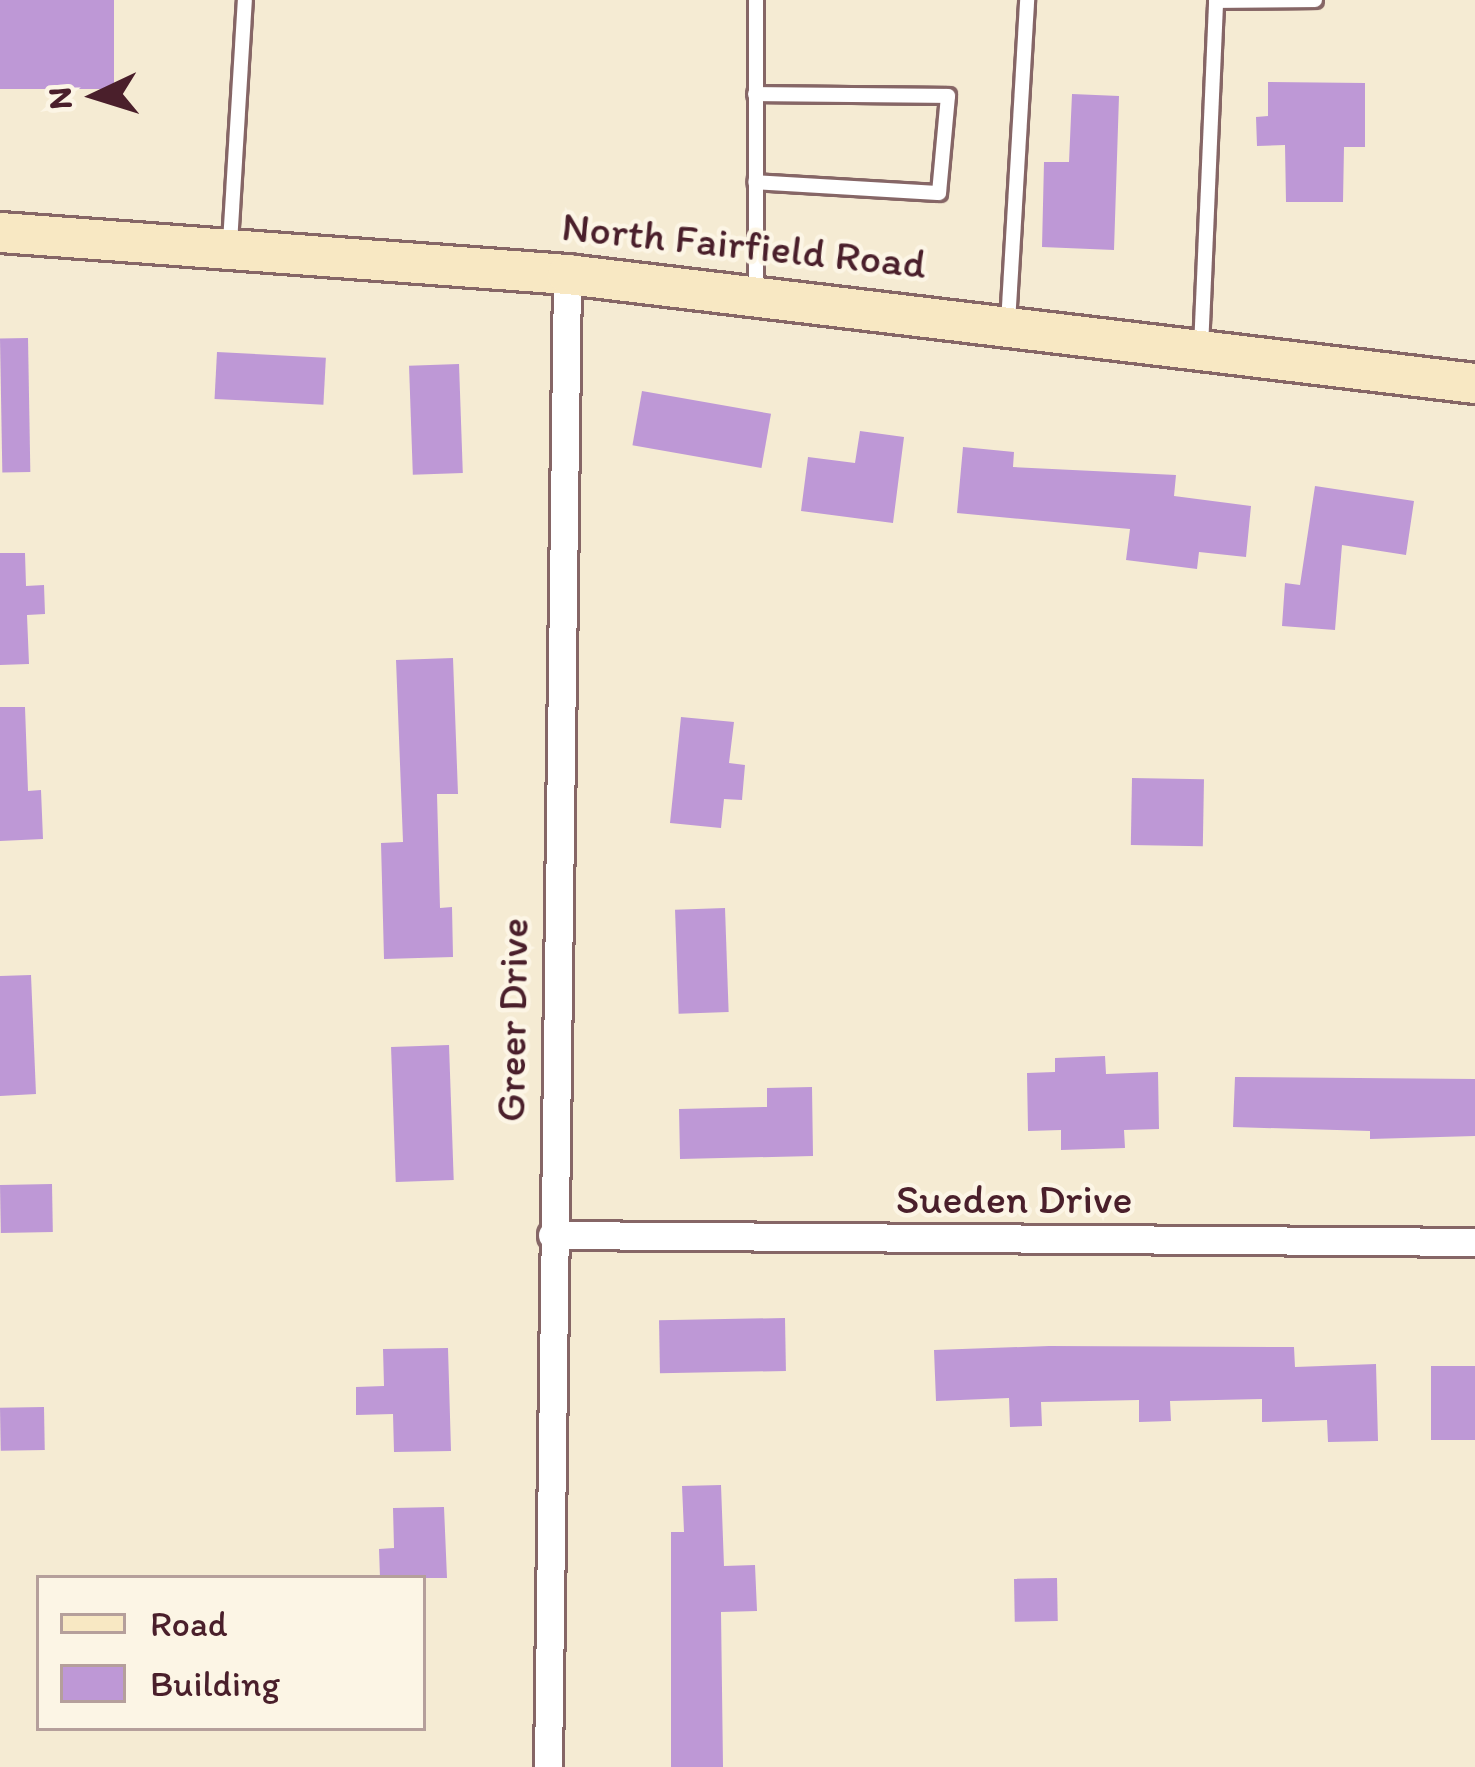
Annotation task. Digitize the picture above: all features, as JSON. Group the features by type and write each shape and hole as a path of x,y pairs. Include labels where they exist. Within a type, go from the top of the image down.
{"main road":[{"name":"North Fairfield Road","path":"0,232 230,243 567,274 1475,382"}],"street":[{"name":"Greer Drive","path":"548,1767 567,274"},
{"name":"Sueden Drive","path":"552,1235 1475,1242"}],"lane":[{"path":"230,243 245,0"},
{"path":"756,0 756,295"},
{"path":"1008,323 1027,0"},
{"path":"1201,348 1216,0 1315,0"},
{"path":"755,94 948,96 939,193 755,182"}],"building":[{"path":"0,0 114,0 114,89 0,89"},
{"path":"1268,82 1365,83 1365,147 1344,147 1343,202 1286,202 1285,145 1257,146 1256,117 1268,116"},
{"path":"1072,94 1119,96 1114,250 1042,247 1044,162 1069,162"},
{"path":"0,338 28,338 30,472 2,472"},
{"path":"217,352 326,358 323,405 215,399"},
{"path":"459,364 463,473 413,475 409,366"},
{"path":"642,391 771,414 761,468 632,445"},
{"path":"860,431 904,437 893,523 801,511 808,457 855,463"},
{"path":"963,447 1014,452 1013,467 1176,475 1174,496 1251,506 1246,557 1199,552 1197,569 1126,560 1130,529 957,513"},
{"path":"1315,486 1414,501 1406,555 1342,545 1335,630 1282,626 1285,583 1300,585"},
{"path":"0,553 25,553 26,586 44,585 45,614 27,615 29,664 0,665"},
{"path":"453,658 458,794 437,794 440,908 452,907 453,957 384,959 381,843 403,842 396,660"},
{"path":"0,707 25,707 28,791 41,790 43,839 0,841"},
{"path":"681,717 734,722 729,763 745,765 742,800 724,799 721,828 670,823"},
{"path":"1132,778 1204,779 1203,846 1131,845"},
{"path":"725,908 729,1012 679,1014 675,910"},
{"path":"31,975 36,1094 0,1096 0,976"},
{"path":"449,1045 454,1180 396,1182 391,1047"},
{"path":"1105,1056 1106,1074 1158,1072 1159,1129 1124,1130 1125,1148 1061,1150 1061,1130 1028,1131 1027,1073 1055,1072 1055,1058"},
{"path":"1235,1077 1475,1079 1475,1136 1370,1139 1370,1131 1233,1127"},
{"path":"812,1087 813,1156 680,1159 679,1109 767,1107 767,1088"},
{"path":"52,1184 53,1232 1,1233 0,1185"},
{"path":"785,1318 786,1371 660,1373 659,1320"},
{"path":"1294,1347 1295,1367 1376,1364 1378,1441 1328,1442 1327,1420 1262,1422 1262,1399 1170,1401 1171,1421 1139,1422 1139,1400 1041,1402 1042,1426 1010,1427 1009,1398 936,1401 934,1350"},
{"path":"448,1348 451,1451 394,1452 393,1414 356,1415 356,1387 384,1386 383,1349"},
{"path":"1431,1366 1475,1366 1475,1440 1431,1440"},
{"path":"44,1407 45,1450 1,1451 0,1408"},
{"path":"721,1485 724,1566 755,1565 757,1611 721,1612 723,1767 671,1767 671,1532 684,1532 682,1486"},
{"path":"444,1507 447,1578 380,1575 379,1549 394,1548 393,1508"},
{"path":"1057,1578 1058,1621 1015,1622 1014,1579"}]}
